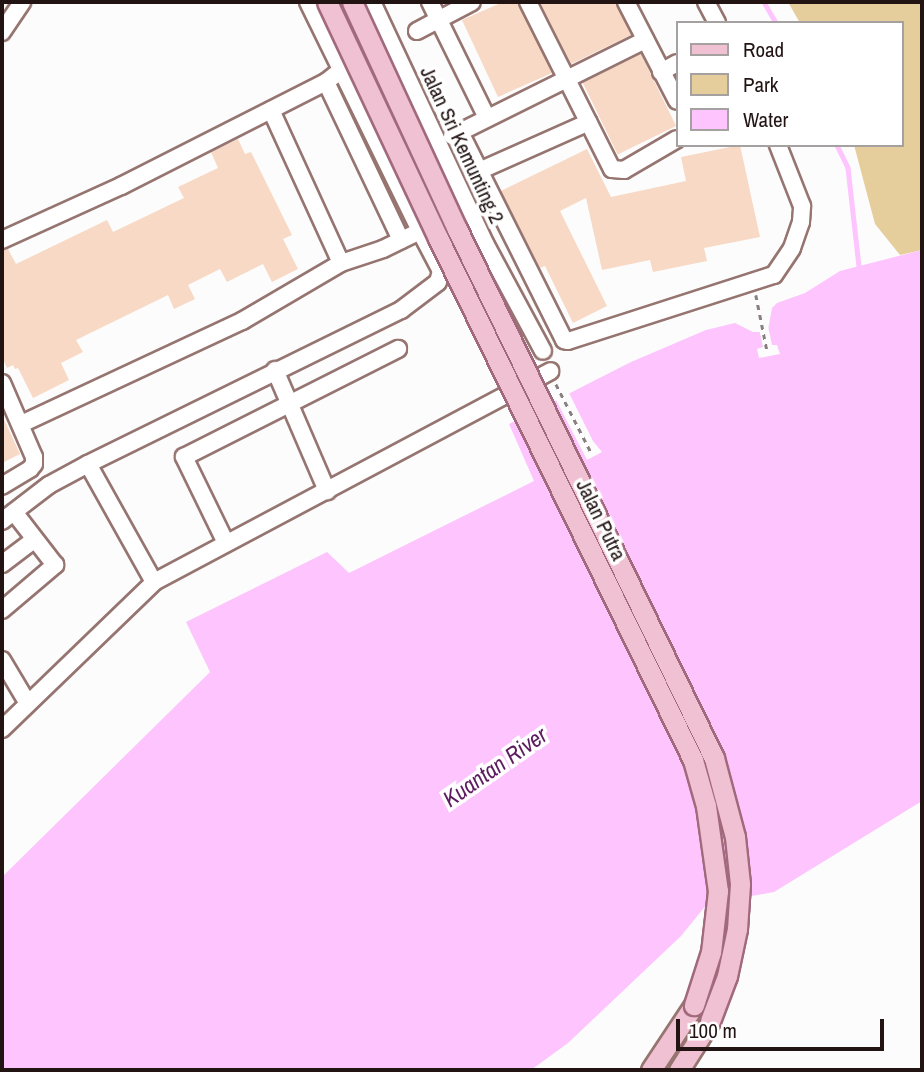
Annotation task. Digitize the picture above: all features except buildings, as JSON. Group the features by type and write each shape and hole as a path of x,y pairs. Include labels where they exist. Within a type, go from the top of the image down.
{"main road":[{"name":"Jalan Putra","path":"327,2 438,238 693,760 706,806 718,891 711,952 694,1004 651,1070"},
{"name":"Jalan Putra","path":"352,2 462,241 714,758 735,837 740,884 737,929 727,976 710,1021 679,1070"}],"street":[{"path":"2,32 22,2"},
{"path":"2,610 55,565 34,540 8,517 49,485 275,370 401,310 438,282 441,271 308,2"},
{"name":"Jalan Sri Kemunting 2","path":"372,2 486,245 480,265"},
{"path":"430,2 487,118"},
{"path":"417,31 470,2"},
{"path":"528,2 612,169 624,170 676,140"},
{"path":"626,2 676,99"},
{"path":"706,2 716,21"},
{"path":"438,143 645,40"},
{"path":"661,72 676,64"},
{"path":"2,240 121,186 326,82 340,71"},
{"path":"326,82 401,240"},
{"path":"271,110 341,263"},
{"path":"479,170 589,122"},
{"path":"460,132 564,340"},
{"path":"541,346 753,284 774,275 792,248 801,222 802,206 779,147"},
{"path":"21,424 242,321 341,263 420,231"},
{"path":"2,729 154,582 551,374 541,346 486,245"},
{"path":"441,271 462,275 480,265 510,286"},
{"path":"226,543 184,457 398,349"},
{"path":"275,370 327,491"},
{"path":"2,383 21,424 34,464 2,486"},
{"path":"88,464 154,582"},
{"path":"2,564 34,540"},
{"path":"2,660 27,702"}],"path":[{"path":"754,290 767,350"},
{"path":"551,374 591,452"}],"green space":[{"path":"788,2 922,2 922,250 900,255 875,224 855,147 903,147 903,21 799,21"}],"water":[{"name":"Kuantan River","path":"922,250 922,801 774,892 707,904 681,936 568,1043 531,1070 2,1070 2,877 210,672 186,622 327,552 349,573 534,481 509,424 631,362 706,330 735,323 753,332 764,332 768,330 772,308 777,303 805,293 840,271"}],"pier":[{"path":"766,317 772,345 777,345 780,354 759,358 757,349 763,347 759,329 765,327"},
{"path":"568,391 593,441 602,452 587,460 555,398"}],"waterway":[{"path":"764,2 775,21"},
{"path":"838,147 848,168 859,266"}]}
